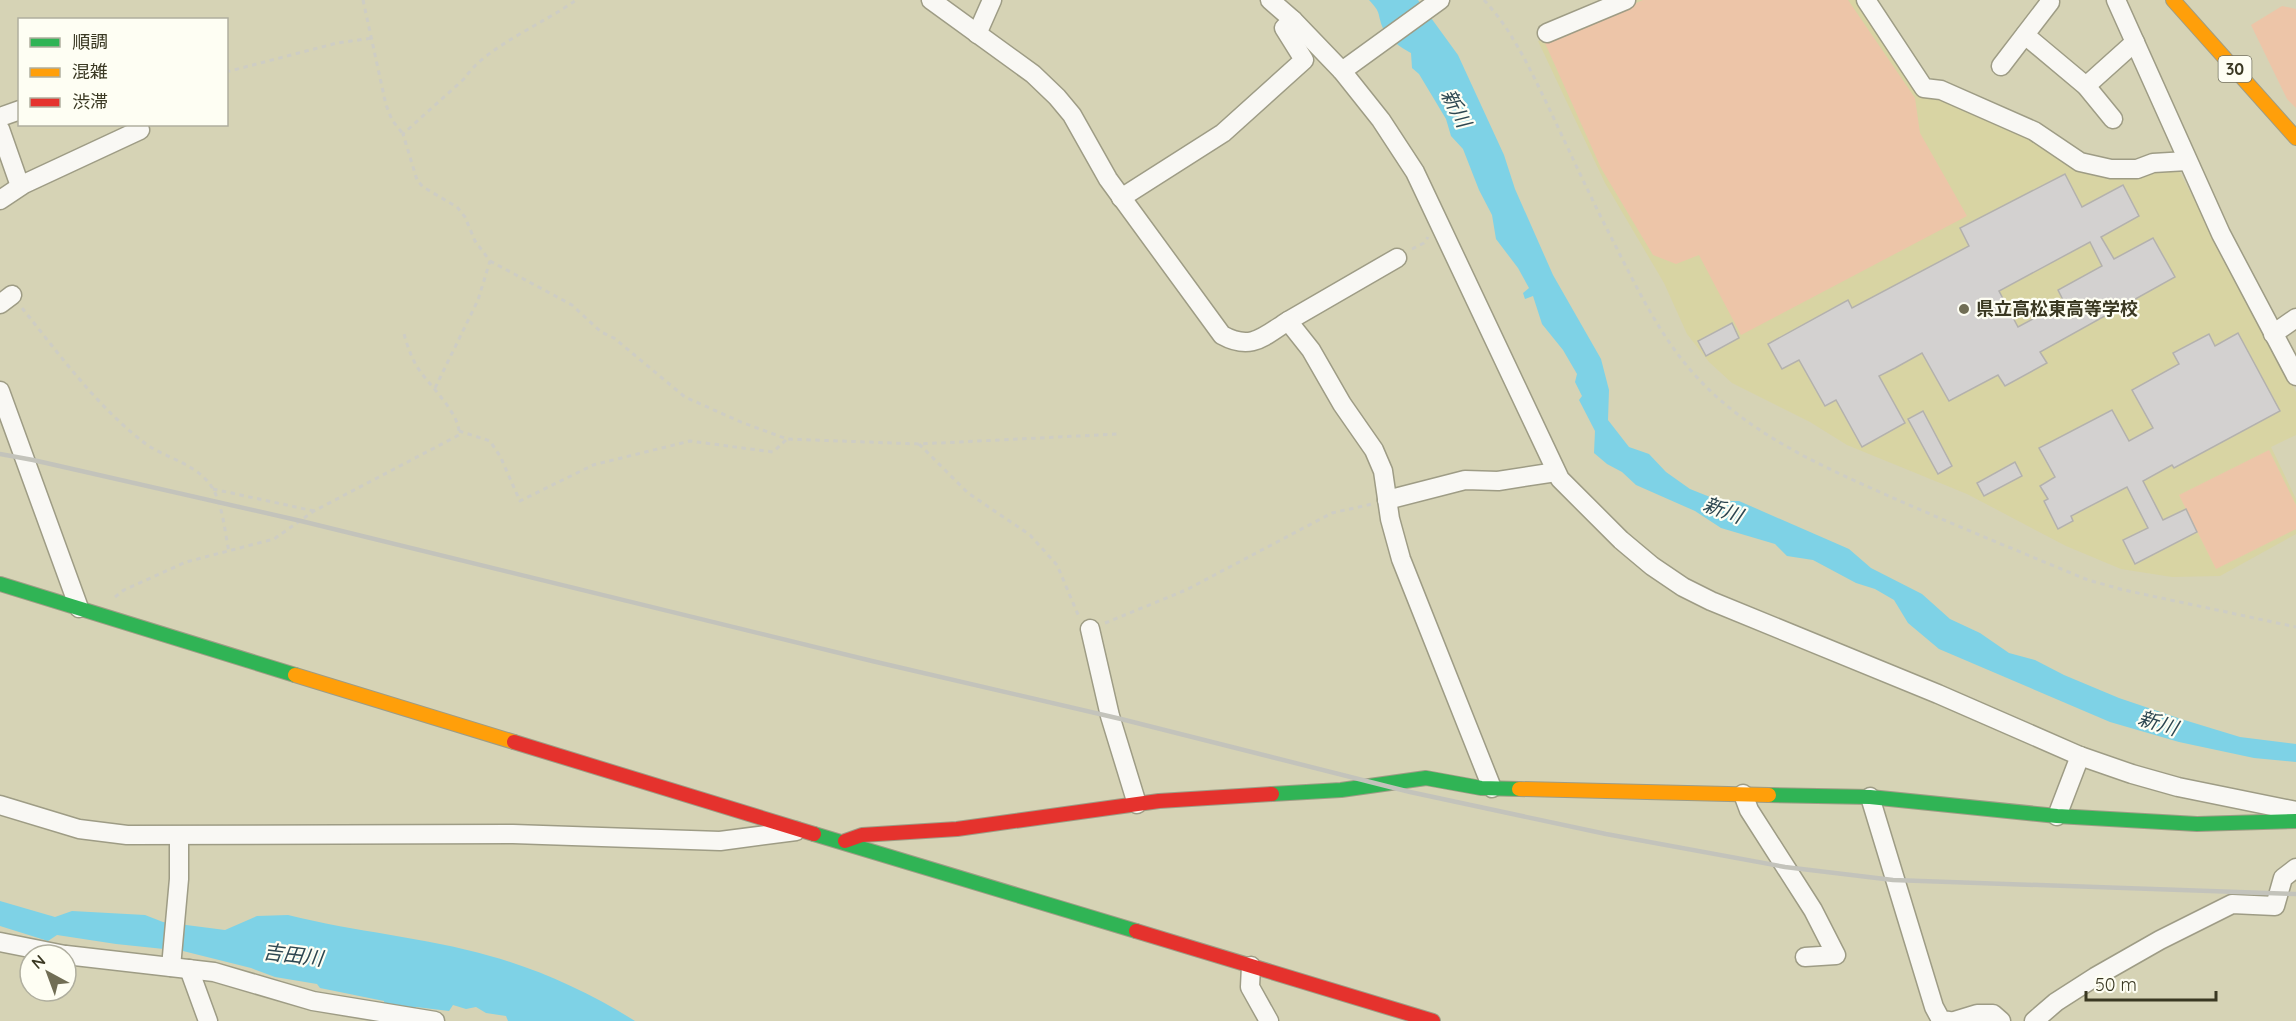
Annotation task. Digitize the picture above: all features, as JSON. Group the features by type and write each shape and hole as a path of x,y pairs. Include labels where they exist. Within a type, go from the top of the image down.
{"street":[{"path":"931,0 1033,74 1058,96 1072,115 1121,198 1222,335 1238,344 1257,340 1397,258"},
{"path":"977,34 992,0"},
{"path":"1270,0 1293,20 1342,71 1382,120 1415,172 1556,472 1582,502 1652,566 1683,587 1711,601 1938,694 2080,756 2178,787 2296,811"},
{"path":"1342,71 1440,0"},
{"path":"1547,33 1626,0"},
{"path":"1866,0 1924,88 1941,90 2034,131 2080,162 2111,169 2137,169 2153,163 2187,161"},
{"name":"30","path":"2173,0 2296,138"},
{"path":"2119,1 2187,161 2221,234 2296,376"},
{"path":"2001,66 2050,2"},
{"path":"1121,198 1223,133 1304,60 1284,28 1293,20"},
{"path":"2025,35 2086,87 2113,119"},
{"path":"2086,87 2135,42"},
{"path":"0,117 18,111"},
{"path":"0,129 20,186"},
{"path":"0,200 20,186 140,130"},
{"path":"2272,334 2296,318"},
{"path":"1288,321 1311,350 1342,404 1374,450 1383,471 1387,500 1401,559 1492,788"},
{"path":"0,391 87,611"},
{"path":"1387,500 1465,480 1498,481 1556,472"},
{"path":"0,584 1433,1021"},
{"path":"1090,630 1110,716 1137,804"},
{"path":"2057,816 2080,756"},
{"path":"841,842 862,835 957,829 1137,804 1341,790 1426,778 1492,788 1870,797 2057,816 2197,824 2296,821"},
{"path":"1743,794 1749,810 1814,910 1836,955 1805,957"},
{"path":"1870,797 1934,1007 1941,1020 1949,1021"},
{"path":"0,805 79,829 127,835 513,834 720,841 801,830"},
{"path":"179,836 180,968 208,1021"},
{"path":"2034,1021 2056,1002 2095,977 2160,940 2232,904 2276,906 2283,878 2296,868"},
{"path":"0,942 18,946"},
{"path":"78,956 214,972 346,1011 430,1020"},
{"path":"1251,966 1250,987 1269,1021"},
{"path":"1954,1021 1977,1014 1993,1014 2001,1021"}],"path":[{"path":"363,0 386,105 392,120 403,134 417,180 423,188 457,207 465,217 475,241 490,261 572,305 601,332 614,338 685,398 787,439 919,444 1118,434"},
{"path":"403,134 465,78 472,68 517,36 576,0"},
{"path":"1484,0 1502,19 1528,66 1609,235 1664,335 1693,374 1715,396 1778,443 1831,471 2088,580 2124,590 2296,627"},
{"path":"228,71 337,43 373,38"},
{"path":"1397,258 1424,243 1428,233"},
{"path":"435,388 478,300 490,261"},
{"path":"6,300 83,383 143,443 191,467 213,489 229,552"},
{"path":"87,611 124,590 186,562 274,538 314,511 459,435 459,426 435,388 417,366 403,330"},
{"path":"459,431 490,441 500,456 520,501 593,465 690,441 772,452 787,439"},
{"path":"919,444 968,494 1030,534 1057,565 1082,625 1090,630 1186,590 1332,513 1387,500"},
{"path":"213,489 314,511"}],"shaded area":[{"name":"県立高松東高等学校","path":"1632,0 1858,0 1920,97 1937,95 2026,131 2080,165 2153,165 2178,169 2296,392 2296,435 2271,447 2296,499 2296,534 2220,576 2172,577 2121,569 2066,546 1967,494 1847,445 1810,422 1732,383 1709,362 1687,334 1664,283 1605,183 1538,41"},
{"path":"1643,0 1848,0 1915,98 1920,133 1967,216 1741,335 1699,255 1676,264 1653,255 1601,168 1545,43"},
{"path":"2282,6 2296,9 2296,108 2287,99 2251,25"},
{"path":"2269,450 2296,505 2296,529 2216,569 2179,495"}],"water":[{"name":"新川","path":"1369,0 1418,0 1458,55 1504,155 1515,189 1553,275 1601,359 1609,390 1608,420 1629,447 1649,454 1666,472 1690,489 1720,501 1739,501 1849,549 1871,568 1922,594 1950,619 1980,633 2009,653 2035,660 2119,698 2181,719 2240,737 2296,744 2296,762 2254,758 2179,742 2110,722 1939,649 1908,623 1894,600 1875,589 1856,583 1813,560 1787,556 1775,544 1721,528 1695,511 1636,485 1622,472 1607,464 1594,453 1595,431 1579,400 1582,396 1575,382 1577,374 1563,350 1542,324 1533,296 1525,299 1523,293 1529,288 1518,268 1496,239 1492,215 1479,190 1463,149 1451,136 1446,119 1419,74 1412,68 1411,53 1387,34 1377,10"},
{"name":"吉田川","path":"0,901 55,917 72,911 145,915 163,922 225,930 257,916 288,915 465,949 509,962 565,983 635,1021 508,1021 506,1016 486,1013 476,1007 466,1009 453,1005 449,1011 416,1007 412,1021 384,1021 384,1001 320,988 317,984 275,977 251,968 183,951 57,935 48,941 0,926"}],"building":[{"path":"2065,174 2082,207 2123,185 2139,216 2101,237 2114,259 2153,238 2175,277 2040,352 2047,363 2005,386 1998,375 1949,401 1922,353 1879,376 1905,423 1862,447 1836,400 1825,406 1799,360 1782,369 1768,344 1848,300 1852,308 1969,246 1960,228","holes":["2090,242 2102,266 2058,290 2064,302 2018,327 1999,291"]},
{"path":"1732,323 1739,338 1706,356 1698,341"},
{"path":"2238,333 2280,411 2174,468 2172,465 2143,481 2163,520 2186,509 2197,532 2135,564 2123,540 2148,528 2127,487 2071,516 2073,521 2058,529 2044,501 2048,499 2040,486 2055,477 2039,448 2112,410 2129,441 2153,428 2132,390 2179,364 2173,353 2209,334 2215,346"},
{"path":"1923,411 1952,466 1938,474 1908,419"},
{"path":"2015,462 2022,476 1984,496 1977,483"}],"railway":[{"path":"0,454 301,521 872,661 1121,719 1410,792 1606,834 1785,867 1893,880 2296,894"}],"traffic: fast":[{"path":"0,584 295,675"},
{"path":"1272,794 1341,790 1426,778 1481,788 1519,789"},
{"path":"1769,795 1870,797 2057,816 2197,824 2296,821"},
{"path":"814,834 1136,931"}],"traffic: slow":[{"path":"2173,0 2296,138"},
{"path":"295,675 514,742"},
{"path":"1519,789 1769,795"}],"traffic: jam":[{"path":"514,742 814,834"},
{"path":"845,841 862,835 957,829 1159,801 1272,794"},
{"path":"1136,931 1433,1021"}],"place":[{"name":"県立高松東高等学校","path":"1964,309"}]}
